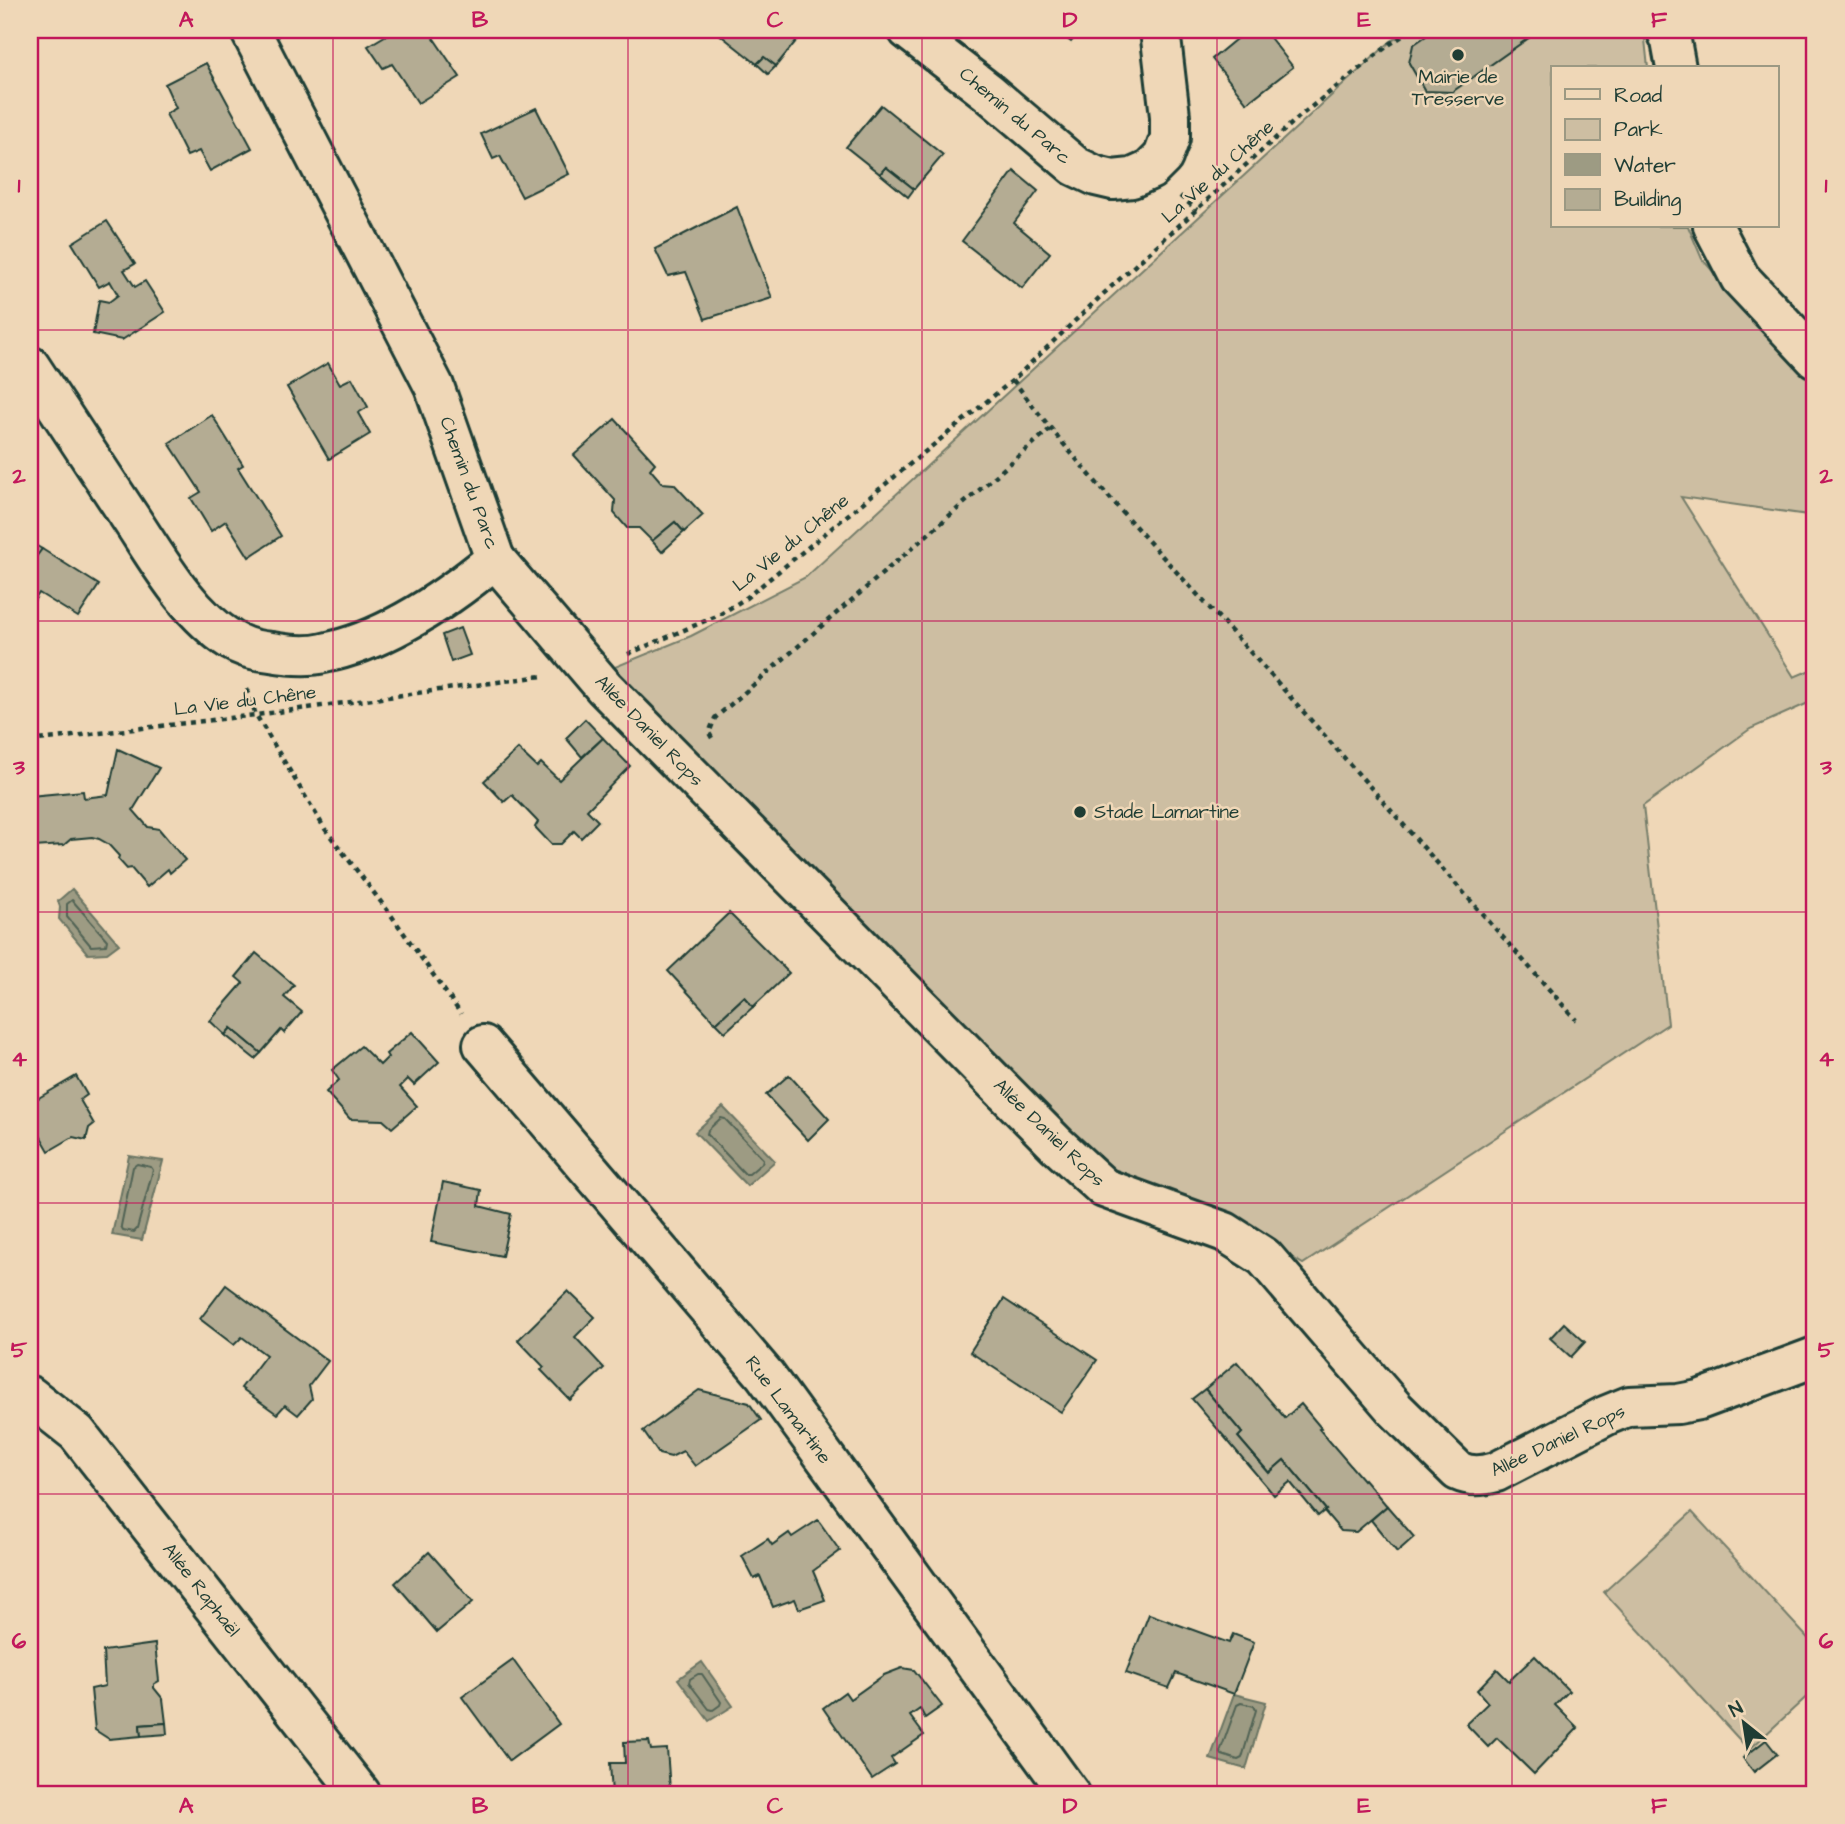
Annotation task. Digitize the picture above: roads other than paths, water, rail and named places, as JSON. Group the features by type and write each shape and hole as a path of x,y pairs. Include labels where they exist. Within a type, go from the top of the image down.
{"street":[{"name":"Chemin du Parc","path":"30,366 172,581 203,617 232,641 259,650 284,654 321,654 358,645 418,614 468,581 495,559 434,386 250,30"},
{"name":"Chemin du Parc","path":"908,30 988,92 1075,166 1096,176 1113,180 1132,178 1150,170 1163,157 1170,138 1160,30"},
{"path":"1666,30 1676,66"},
{"path":"1714,228 1740,278 1815,358"},
{"name":"Allée Daniel Rops","path":"495,559 604,687 1048,1135 1104,1188 1226,1232 1264,1257 1395,1409 1458,1471 1467,1475 1487,1475 1629,1406 1678,1404 1699,1400 1815,1357"},
{"name":"Rue Lamartine","path":"483,1045 765,1376 1070,1794"},
{"name":"Allée Raphaël","path":"30,1396 77,1433 361,1794"}],"water":[{"path":"72,889 119,944 107,953 88,954 59,919 58,901"},
{"path":"723,1107 775,1161 747,1186 695,1132"},
{"path":"129,1156 163,1161 142,1240 112,1235"},
{"path":"702,1662 733,1706 709,1721 678,1679"},
{"path":"1234,1694 1266,1702 1246,1769 1210,1759"}],"place":[{"name":"Mairie de Tresserve","path":"1458,55"},
{"name":"Stade Lamartine","path":"1080,812"}]}
